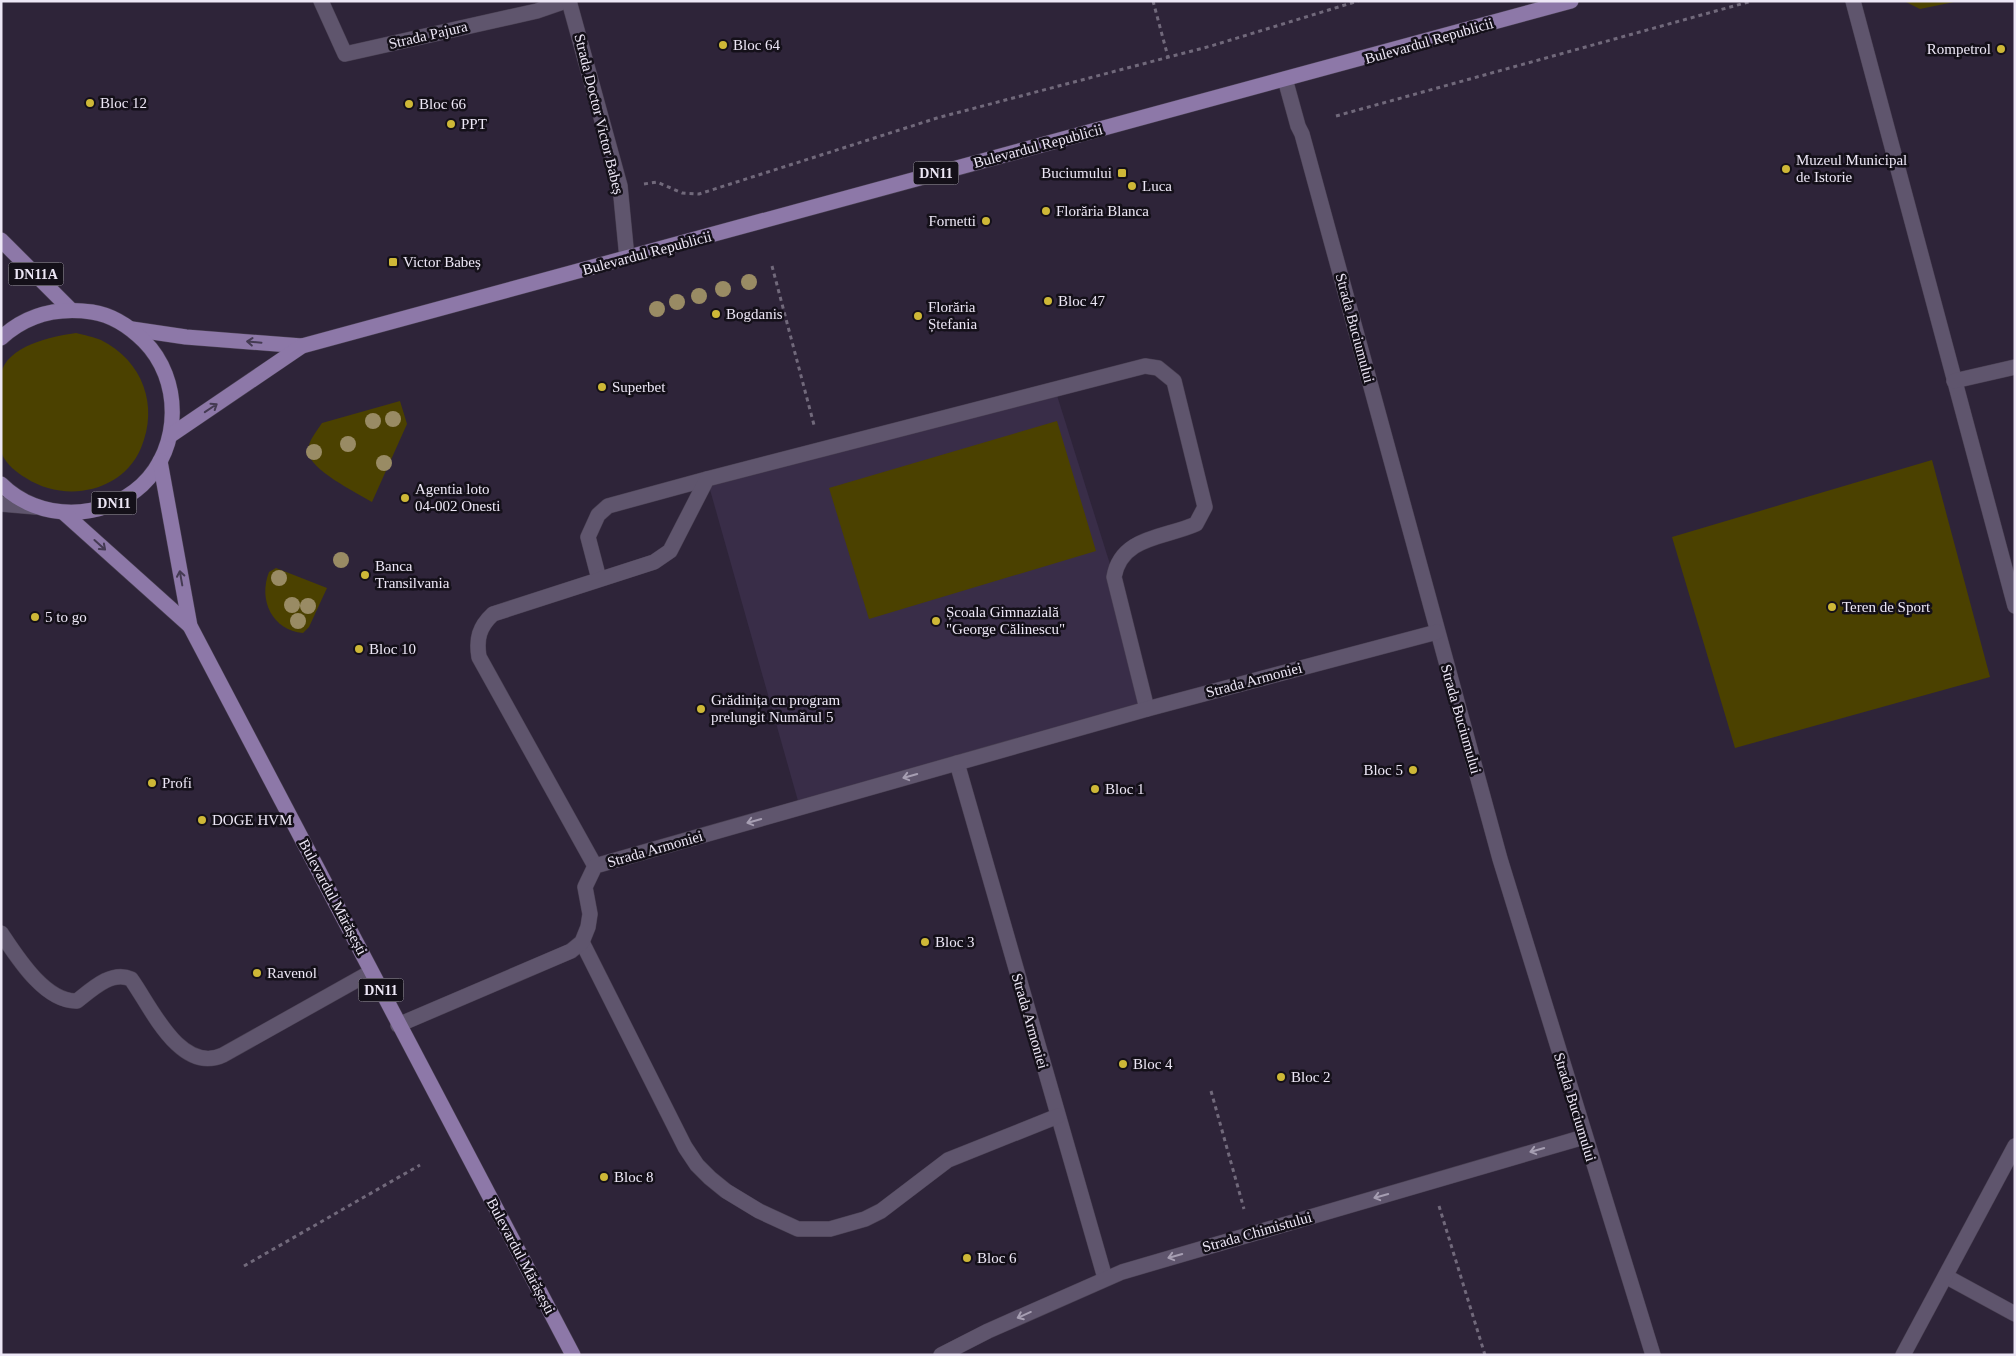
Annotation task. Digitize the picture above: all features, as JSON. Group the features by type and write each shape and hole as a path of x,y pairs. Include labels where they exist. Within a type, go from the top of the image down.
{"main road":[{"name":"Bulevardul Republicii","path":"302,346 1571,1"},
{"name":"DN11A","path":"1,240 70,309"},
{"name":"DN11","path":"1,338 12,328 40,314 70,309 103,314 132,329 153,350 167,376 173,405 171,435 160,461 143,484 120,501 92,511 64,513 36,507 10,492 1,484"},
{"name":"DN11","path":"132,329 186,337 302,346"},
{"name":"DN11","path":"171,435 302,346"},
{"name":"Bulevardul Mărășești","path":"160,461 190,626 573,1355"},
{"name":"Bulevardul Mărășești","path":"64,513 190,626"}],"street":[{"name":"Strada Pajura","path":"321,1 345,54 537,11 568,1"},
{"name":"Strada Doctor Victor Babeș","path":"568,1 620,186 627,258"},
{"path":"1853,1 2015,606"},
{"name":"Strada Buciumului","path":"1285,79 1302,134 1497,850 1584,1137 1653,1355"},
{"path":"1954,381 2015,367"},
{"path":"600,579 588,538 591,527 608,506 820,449 1136,368 1158,368 1168,374 1174,381 1205,507 1196,524 1135,544 1126,550 1115,568 1114,577 1147,708"},
{"path":"596,866 492,685 479,657 477,645 481,629 493,614 654,562 670,551 706,479"},
{"path":"1,504 36,507"},
{"name":"Strada Armoniei","path":"582,942 590,914 586,887 596,866 1147,708 1437,632"},
{"name":"Strada Armoniei","path":"957,762 1105,1278"},
{"path":"1,933 33,977 62,999 77,1000 113,976 122,975 131,979 162,1029 189,1053 204,1058 215,1058 222,1055 372,972"},
{"path":"398,1025 571,952 582,942 685,1147 697,1165 726,1191 778,1222 798,1229 830,1229 865,1219 895,1202 948,1160 1058,1116"},
{"name":"Strada Chimistului","path":"941,1355 988,1331 1105,1278 1584,1137"},
{"path":"1903,1355 2015,1146"},
{"path":"1947,1276 2015,1314"}],"path":[{"path":"1153,1 1168,56"},
{"path":"642,184 657,182 682,194 699,194 938,118 1211,46 1358,1"},
{"path":"1336,116 1752,1"},
{"path":"772,266 820,449"},
{"path":"1212,1091 1251,1234"},
{"path":"244,1266 420,1165"},
{"path":"1431,1182 1485,1355"}],"shaded area":[{"path":"1904,1 1959,1 1920,9"},
{"path":"76,333 101,340 116,349 128,360 144,386 148,416 141,448 132,463 120,475 106,484 91,489 57,490 41,486 19,474 2,454 1,375 4,365 20,350 43,340"},
{"name":"Școala Gimnazială \"George Călinescu\"","path":"1055,389 1114,577 1147,709 800,808 707,479"},
{"path":"400,401 407,424 372,502 324,473 310,458 309,444 322,423"},
{"path":"1057,421 1096,551 869,619 829,488"},
{"name":"Teren de Sport","path":"1932,460 1990,677 1735,748 1672,537"},
{"path":"276,568 327,588 309,627 303,633 292,631 283,626 270,612 265,593 266,583 269,572"}],"place":[{"name":"Bloc 64","path":"723,45"},
{"name":"Rompetrol","path":"2001,49"},
{"name":"Bloc 12","path":"90,103"},
{"name":"Bloc 66","path":"409,104"},
{"name":"PPT","path":"451,124"},
{"name":"Muzeul Municipal de Istorie","path":"1786,169"},
{"name":"Buciumului","path":"1122,173"},
{"name":"Luca","path":"1132,186"},
{"name":"Florăria Blanca","path":"1046,211"},
{"name":"Fornetti","path":"986,221"},
{"name":"Victor Babeș","path":"393,262"},
{"name":"Bloc 47","path":"1048,301"},
{"name":"Bogdanis","path":"716,314"},
{"name":"Florăria Ștefania","path":"918,316"},
{"name":"Superbet","path":"602,387"},
{"name":"Agentia loto 04-002 Onesti","path":"405,498"},
{"name":"Banca Transilvania","path":"365,575"},
{"name":"Teren de Sport","path":"1832,607"},
{"name":"5 to go","path":"35,617"},
{"name":"Școala Gimnazială \"George Călinescu\"","path":"936,621"},
{"name":"Bloc 10","path":"359,649"},
{"name":"Grădinița cu program prelungit Numărul 5","path":"701,709"},
{"name":"Bloc 5","path":"1413,770"},
{"name":"Profi","path":"152,783"},
{"name":"Bloc 1","path":"1095,789"},
{"name":"DOGE HVM","path":"202,820"},
{"name":"Bloc 3","path":"925,942"},
{"name":"Ravenol","path":"257,973"},
{"name":"Bloc 4","path":"1123,1064"},
{"name":"Bloc 2","path":"1281,1077"},
{"name":"Bloc 8","path":"604,1177"},
{"name":"Bloc 6","path":"967,1258"}]}
